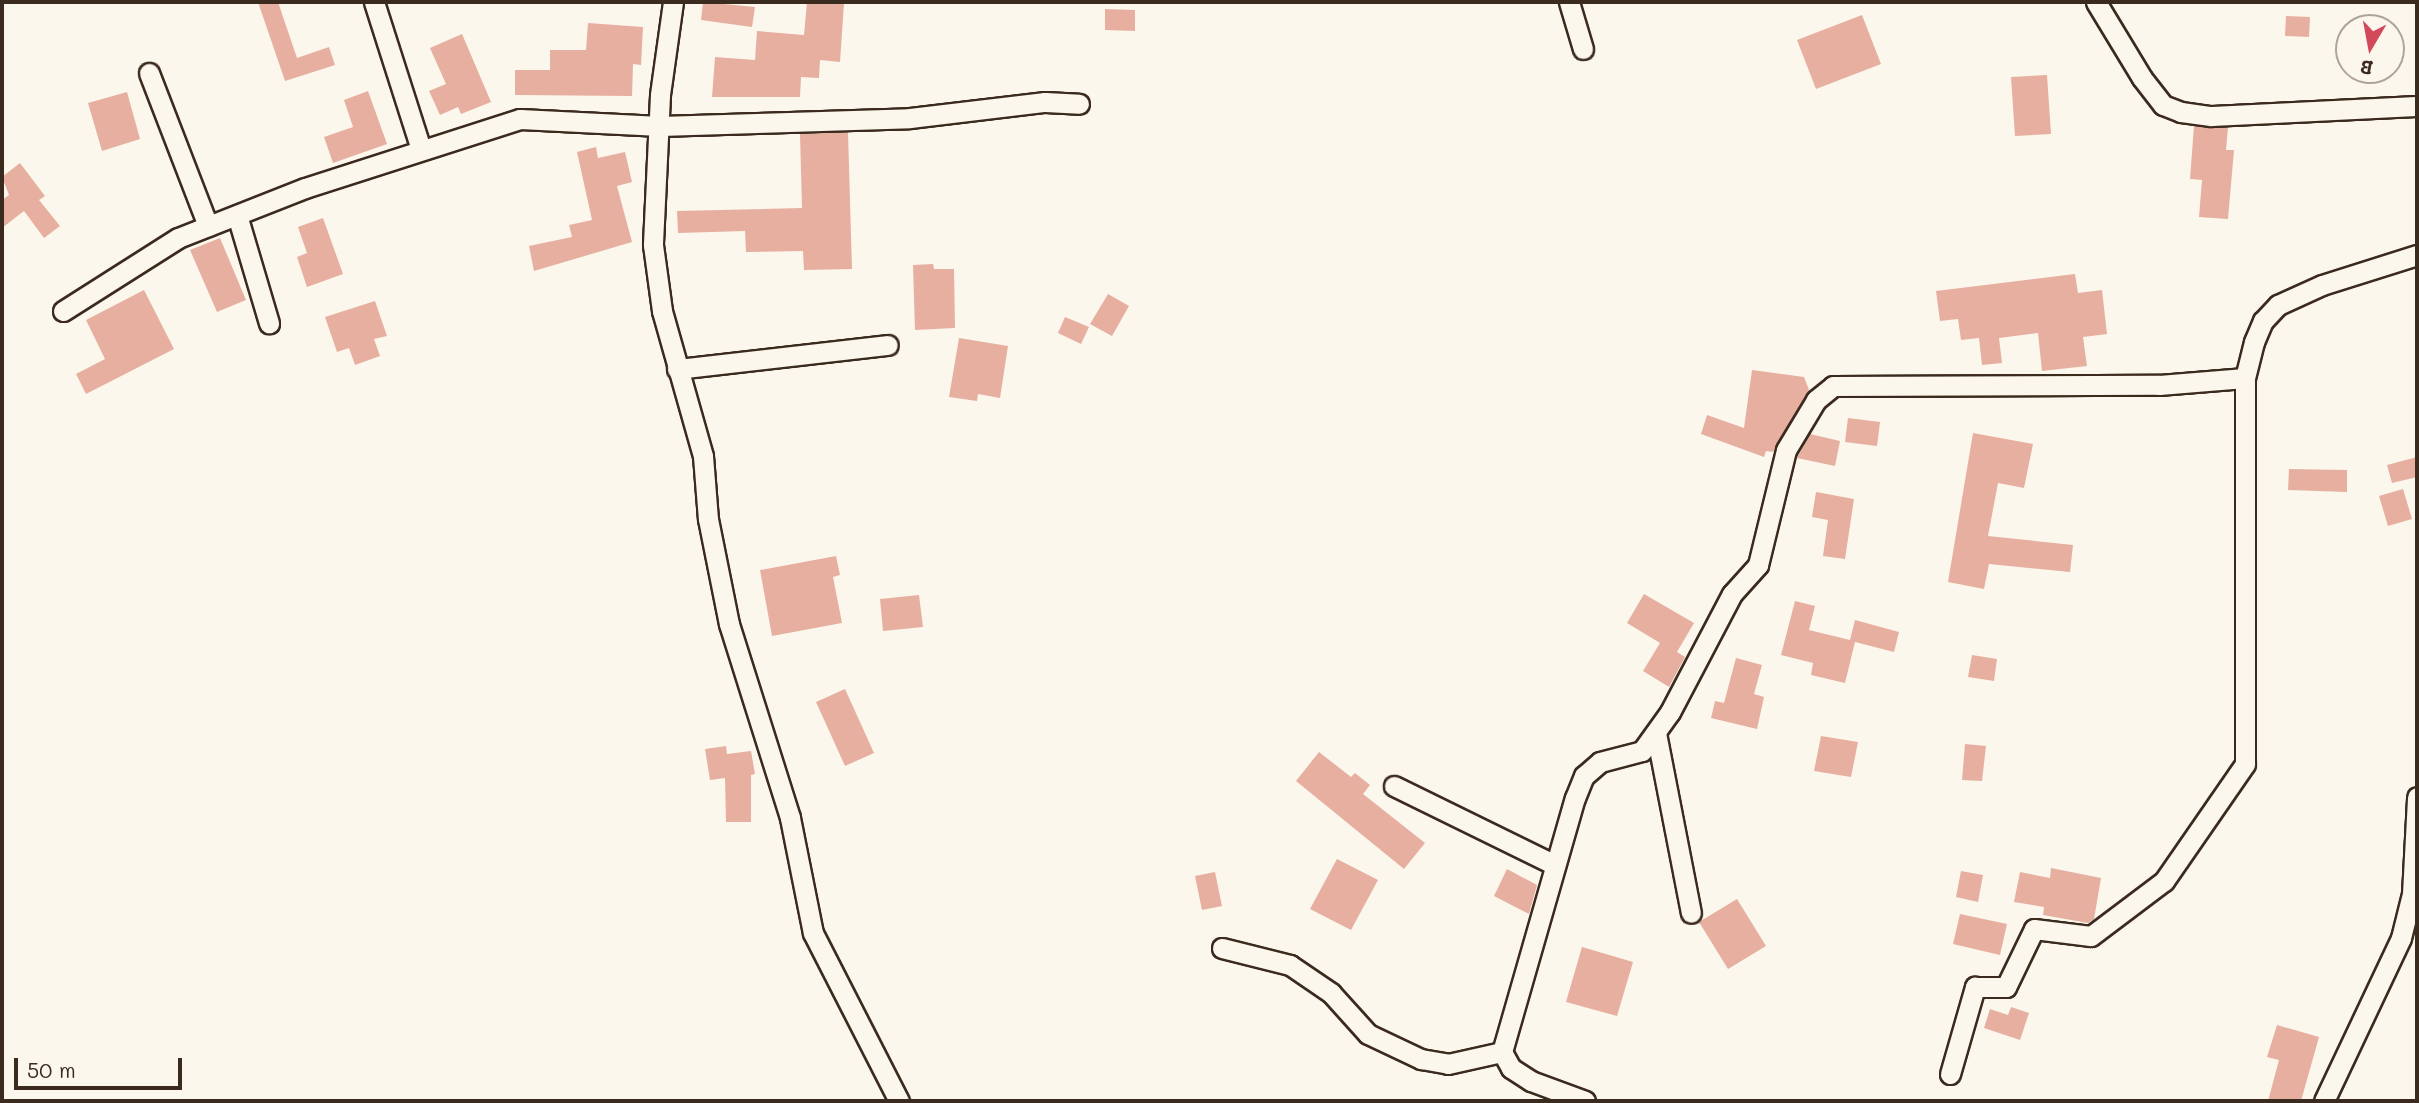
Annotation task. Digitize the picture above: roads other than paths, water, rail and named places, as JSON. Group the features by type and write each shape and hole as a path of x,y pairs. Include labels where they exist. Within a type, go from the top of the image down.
{"street":[{"path":"374,2 421,149"},
{"path":"673,2 660,126 653,245 662,311 703,456 708,519 729,624 790,818 813,933 899,1101"},
{"path":"1569,2 1583,49"},
{"path":"2096,2 2142,78 2163,104 2181,112 2211,116 2417,106"},
{"path":"149,73 208,226"},
{"path":"64,311 178,238 421,149 520,119 660,126 910,118 1045,102 1079,104"},
{"path":"237,215 269,323"},
{"path":"1950,1074 1975,987 2006,988 2034,929 2091,936 2164,881 2245,764 2245,378 2263,321 2278,305 2322,285 2417,255"},
{"path":"677,369 888,345"},
{"path":"1585,1101 1531,1081 1511,1068 1502,1052 1555,865 1584,776 1600,762 1642,751 1656,733 1732,594 1758,565 1786,450 1816,400 1833,386 2159,385 2245,378"},
{"path":"1656,733 1691,913"},
{"path":"1394,786 1555,865"},
{"path":"2324,1101 2401,938 2412,894 2417,800"},
{"path":"1222,948 1290,965 1331,993 1368,1034 1421,1059 1448,1064 1502,1052"}]}
